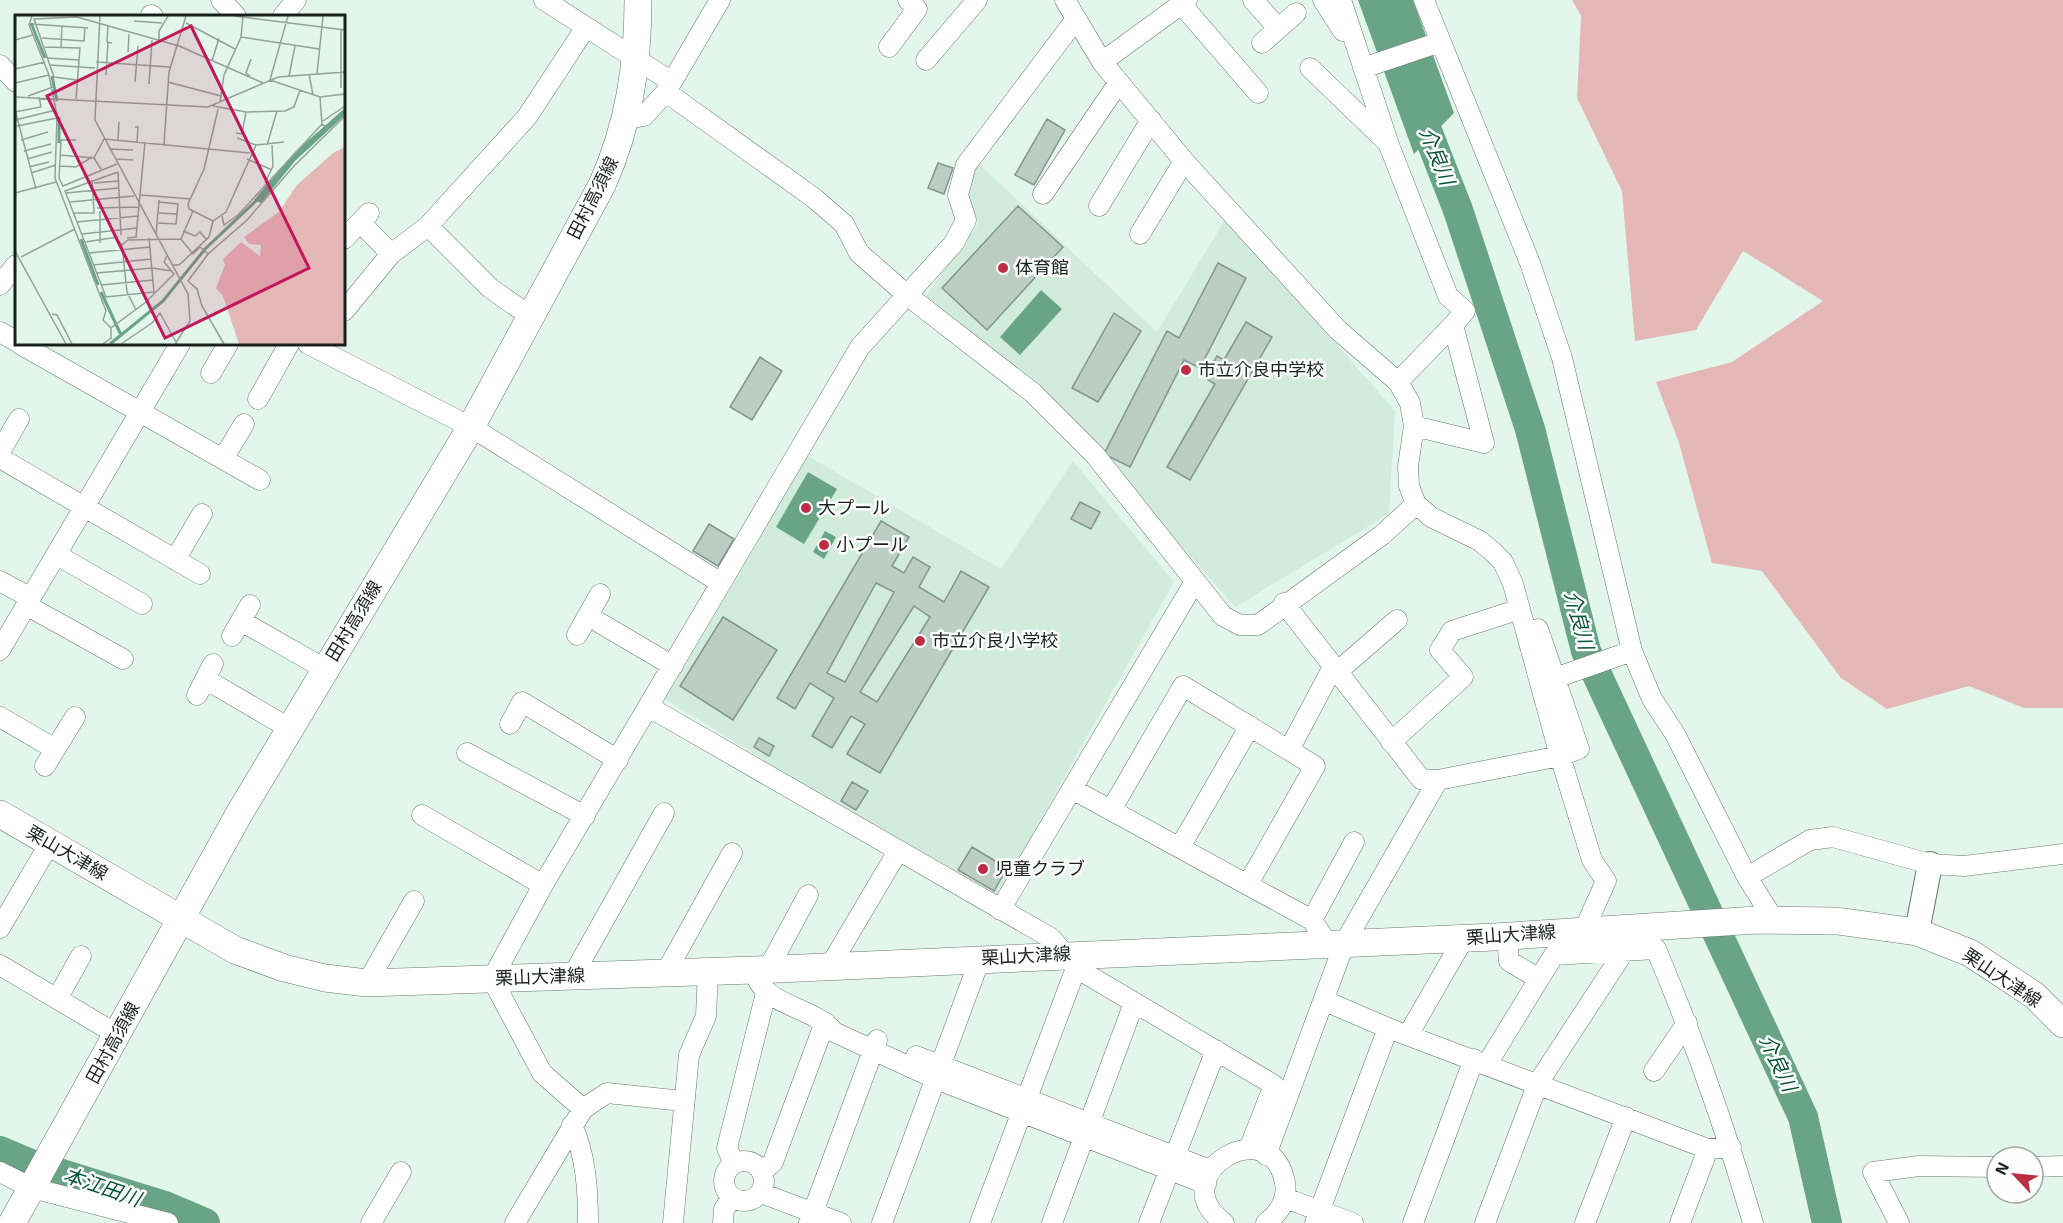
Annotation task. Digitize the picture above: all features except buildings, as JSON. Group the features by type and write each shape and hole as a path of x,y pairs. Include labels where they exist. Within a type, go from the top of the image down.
{"main road":[{"name":"田村高須線","path":"12,1223 289,728 471,427 602,185 618,151 627,119 636,59 638,0"},
{"name":"栗山大津線","path":"0,814 235,950 284,968 325,978 367,983 572,977 708,970 763,977 830,966 980,959 1070,961 1336,943 1507,936 1682,924 1765,920 1837,921 1917,932 1970,953 2034,995 2063,1024"}],"street":[{"path":"221,0 235,15"},
{"path":"284,15 296,0"},
{"path":"544,0 636,59 814,198 844,224 859,253 907,295 1033,393 1095,455 1194,583 1223,616 1240,625 1258,625 1284,603 1382,535 1416,504"},
{"path":"627,119 644,116 669,87 720,0"},
{"path":"889,47 917,9 908,0"},
{"path":"926,60 977,0"},
{"path":"1065,0 1102,62 1184,161 1338,330 1398,382 1410,403 1414,426 1408,466 1409,486 1416,504 1431,517 1486,546 1503,562 1513,584 1560,756 1592,860 1606,881 1584,930"},
{"path":"1253,0 1278,28"},
{"path":"1323,0 1360,61"},
{"path":"1341,0 1389,145 1448,296 1465,311 1398,382"},
{"path":"1424,0 1433,44 1530,263 1562,358 1625,654 1675,734 1747,877 1765,920"},
{"path":"1102,62 1184,2 1258,93"},
{"path":"1262,43 1296,13"},
{"path":"588,1223 588,1189 577,1117 542,1073 492,979 543,885 860,346 954,243 966,220 958,195 966,165 1076,19"},
{"path":"345,309 391,254 428,226 527,117 586,27"},
{"path":"1360,61 1433,44"},
{"path":"0,65 15,81"},
{"path":"1310,68 1389,145"},
{"path":"1043,194 1119,82"},
{"path":"1099,206 1151,120"},
{"path":"1140,234 1184,161"},
{"path":"345,238 365,217 391,254"},
{"path":"428,226 490,288 530,316"},
{"path":"1414,426 1484,443 1453,325"},
{"path":"0,332 15,340"},
{"path":"23,345 260,480"},
{"path":"0,650 179,345"},
{"path":"211,373 227,345"},
{"path":"258,399 288,345"},
{"path":"313,345 471,427 721,583"},
{"path":"0,452 20,418"},
{"path":"223,459 244,424"},
{"path":"0,458 84,509 200,574"},
{"path":"175,560 202,514"},
{"path":"57,555 142,604"},
{"path":"0,581 28,602 123,659"},
{"path":"1000,910 1194,583"},
{"path":"1284,603 1421,779 1438,780 1560,756 1579,749 1561,676 1522,585 1513,584"},
{"path":"578,635 600,594"},
{"path":"1391,742 1463,677 1440,650 1452,631 1520,609"},
{"path":"588,616 673,666"},
{"path":"1288,750 1335,670 1397,620"},
{"path":"241,621 326,669"},
{"path":"1561,676 1625,654"},
{"path":"205,680 289,728"},
{"path":"1111,810 1183,686 1315,766 1248,884"},
{"path":"510,724 522,702 618,760"},
{"path":"649,707 1051,938 1070,961 1134,1003 1274,1085 1258,1152"},
{"path":"0,717 50,758 75,717"},
{"path":"1180,847 1250,726"},
{"path":"467,753 585,816"},
{"path":"1258,1152 1324,1001 1336,943 1438,780"},
{"path":"1072,789 1312,920 1336,943"},
{"path":"572,977 663,813"},
{"path":"422,815 543,885"},
{"path":"1747,877 1810,840 1833,837 1930,864 1964,866 2063,854"},
{"path":"1312,920 1354,842"},
{"path":"0,928 50,843"},
{"path":"830,966 898,851"},
{"path":"666,972 732,853"},
{"path":"1917,932 1930,864"},
{"path":"734,1163 727,1148 763,977 808,895"},
{"path":"367,983 414,901"},
{"path":"1507,936 1509,961 1539,979"},
{"path":"1408,1035 1464,938"},
{"path":"1413,1223 1481,1062 1554,955 1623,953 1656,949 1687,1023 1731,1147 1753,1223"},
{"path":"1485,1223 1538,1083 1623,953"},
{"path":"58,998 81,956"},
{"path":"882,1223 980,959"},
{"path":"980,1223 1024,1106 1070,961"},
{"path":"0,965 118,1035"},
{"path":"673,1223 682,1101 689,1055 706,1016 708,970"},
{"path":"763,977 825,1022 834,1032 876,1044 938,1073 1208,1177"},
{"path":"1324,1001 1388,1028 1708,1149 1731,1147"},
{"path":"1052,1223 1134,1003"},
{"path":"763,1171 773,1162 825,1022"},
{"path":"1654,1071 1687,1023"},
{"path":"1317,1220 1388,1028"},
{"path":"811,1218 876,1044"},
{"path":"1149,1223 1216,1050"},
{"path":"515,1223 577,1117 608,1093 682,1101"},
{"path":"1586,1223 1626,1117"},
{"path":"1680,1223 1708,1149"},
{"path":"1223,1223 1209,1205 1208,1177 1227,1154 1258,1152 1276,1162 1282,1173 1283,1203 1266,1223"},
{"path":"748,1161 763,1171 765,1180 761,1193 757,1197 744,1202 732,1197 723,1180 729,1167 734,1163 748,1161"},
{"path":"1899,1223 1873,1172 1918,1166 1985,1167"},
{"path":"2045,1167 2063,1166"},
{"path":"0,1172 39,1176 127,1218 168,1223"},
{"path":"371,1223 401,1172"},
{"path":"761,1193 811,1218 842,1223"},
{"path":"723,1223 724,1209 732,1197"},
{"path":"1283,1203 1317,1220 1353,1223"}],"shaded area":[{"path":"1358,0 1413,0 1454,113 1414,154"},
{"path":"1572,0 2063,0 2063,708 2024,708 1969,686 1887,709 1841,678 1762,571 1712,563 1679,443 1656,382 1732,362 1823,301 1743,251 1696,330 1635,341 1622,191 1577,98 1581,16"},
{"name":"市立介良中学校","path":"978,163 1157,332 1226,218 1395,411 1389,514 1235,607 1060,407 923,300 979,222 961,191"},
{"path":"1041,290 1062,309 1020,355 1000,337"},
{"name":"市立介良小学校","path":"808,456 1001,569 1073,461 1174,582 994,902 665,699"},
{"name":"大プール","path":"808,472 837,489 804,544 776,527"},
{"name":"小プール","path":"825,531 836,537 824,559 813,552"}],"waterway":[{"name":"介良川","path":"1415,100 1458,210 1530,429 1586,651 1803,1117 1827,1223"},
{"name":"本江田川","path":"0,1151 33,1165 165,1206 205,1223"}],"place":[{"name":"体育館","path":"1003,268"},
{"name":"市立介良中学校","path":"1186,370"},
{"name":"大プール","path":"806,508"},
{"name":"小プール","path":"824,545"},
{"name":"市立介良小学校","path":"920,641"},
{"name":"児童クラブ","path":"983,869"}]}
